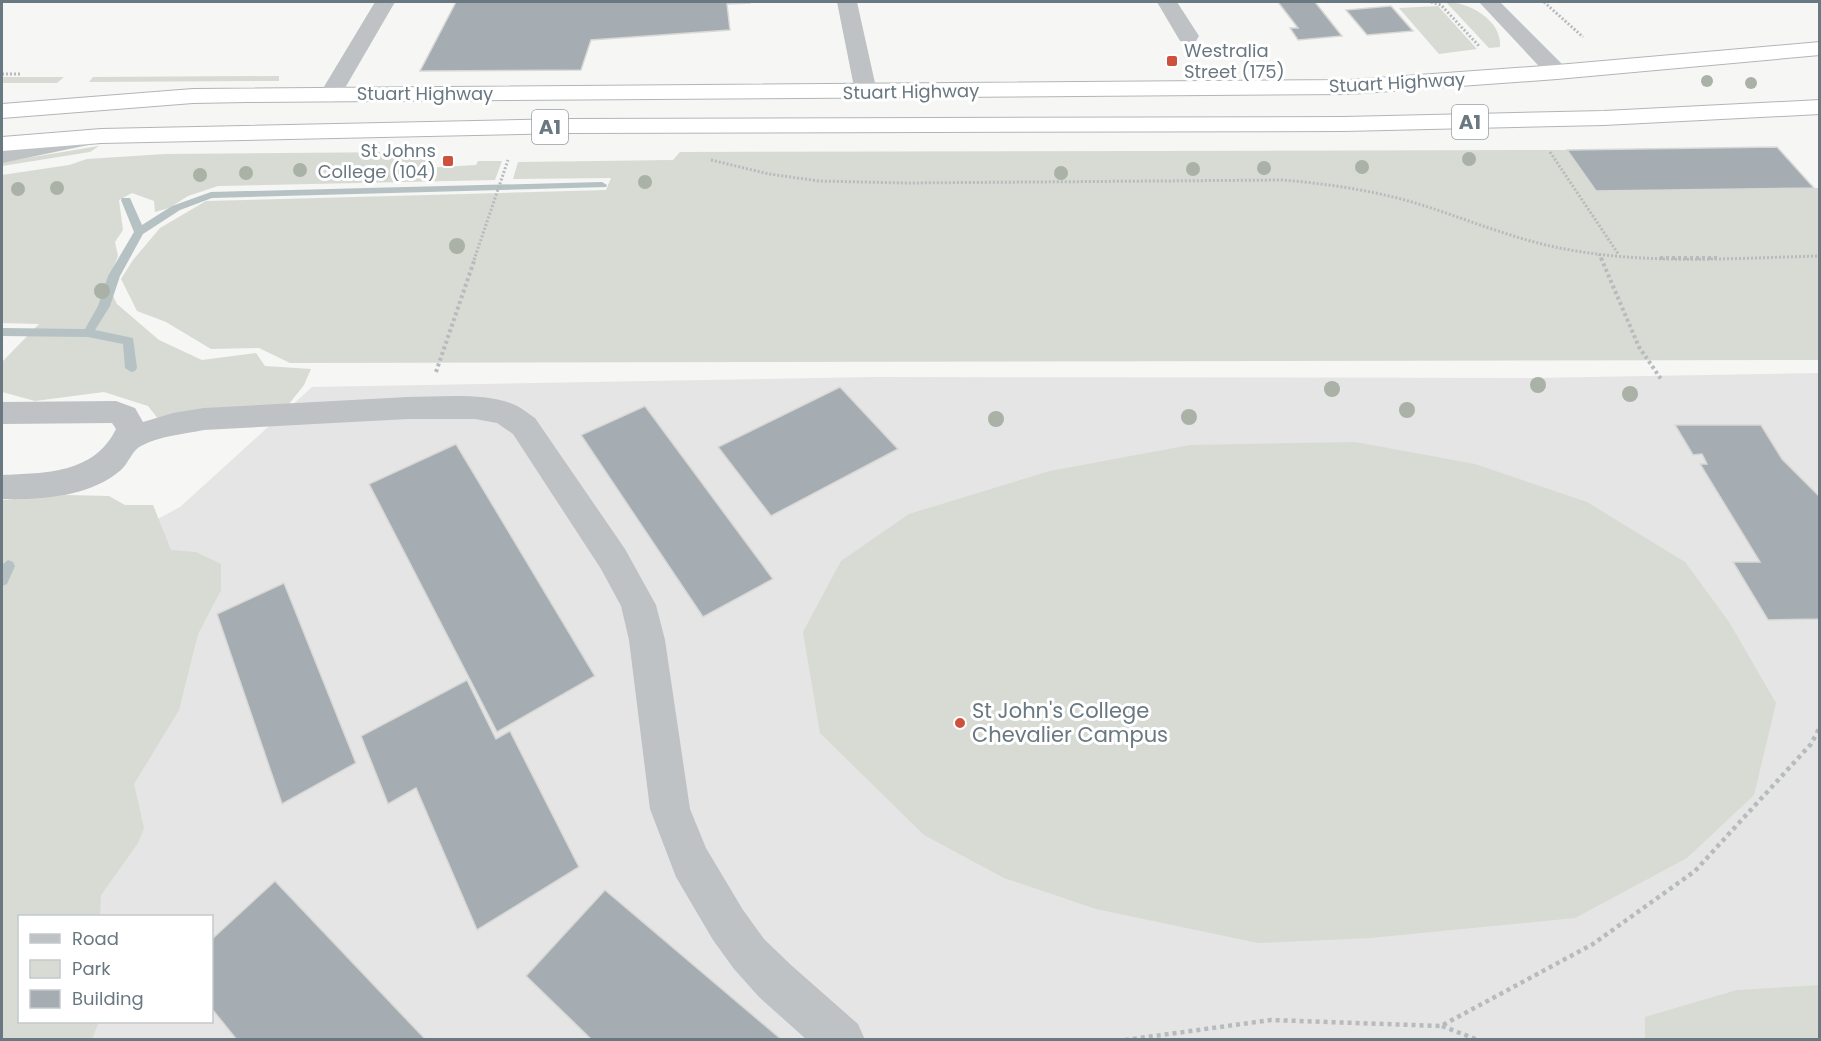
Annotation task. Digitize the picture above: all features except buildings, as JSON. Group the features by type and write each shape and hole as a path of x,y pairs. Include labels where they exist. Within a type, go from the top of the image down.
{"highway":[{"name":"Stuart Highway","path":"2,111 193,96 1348,87 1557,72 1820,48"},
{"path":"1587,69 1637,116"},
{"path":"1557,72 1604,118"},
{"path":"866,92 871,126"},
{"name":"Stuart Highway","path":"2,144 101,136 570,126 1344,124 1604,118 1820,107"}],"street":[{"path":"330,95 385,2"},
{"path":"847,2 866,92"},
{"path":"1167,2 1188,36"},
{"path":"1489,2 1557,72"},
{"path":"1565,48 1587,69"},
{"path":"2,156 101,136"},
{"path":"128,438 173,424 204,419 449,408 499,411 513,417 524,426 613,558 633,592 644,622 670,809 691,862 718,909 749,954 775,981 842,1040"},
{"path":"2,413 116,412 124,416 131,429 128,438 110,461 81,478 51,486 2,488"}],"path":[{"path":"1431,2 1442,5 1480,47"},
{"path":"1528,4 1590,42"},
{"path":"1546,147 1619,256"},
{"path":"449,408 456,385 432,384 511,153"},
{"path":"701,159 769,174 819,181 930,183 1283,180 1316,183 1392,196 1536,242 1619,256 1651,258 1820,255"},
{"path":"1599,253 1639,347 1661,379"},
{"path":"1441,1026 1593,944 1695,872 1811,744 1820,727"},
{"path":"1125,1040 1271,1020 1441,1026 1478,1040"}],"shaded area":[{"name":"St John's College Chevalier Campus","path":"1819,373 1819,1039 37,1040 40,1023 213,1023 213,915 61,915 139,529 180,507 312,387 874,377 1532,378"}],"green space":[{"path":"1446,2 1464,5 1482,14 1496,29 1500,47 1489,48"},
{"path":"1438,6 1477,49 1439,54 1399,8"},
{"path":"279,76 279,81 89,82 93,77"},
{"path":"2,77 64,77 57,83 2,83"},
{"path":"99,146 90,152 2,166 2,162"},
{"path":"1567,150 1596,191 1819,188 1819,360 290,363 259,348 211,349 166,322 137,311 121,279 133,260 160,228 206,201 606,190 611,178 513,179 518,162 673,160 680,152"},
{"path":"428,153 424,168 476,165 478,161 502,161 495,180 218,186 188,196 169,208 155,212 154,201 132,193 119,200 123,230 115,242 118,256 107,284 117,304 159,340 202,360 256,353 265,366 311,369 304,385 289,404 159,420 148,406 104,392 35,401 2,392 2,362 39,324 2,323 2,175 69,165 87,159 165,154"},
{"path":"1355,442 1475,464 1587,502 1685,562 1729,622 1776,703 1754,795 1687,858 1575,918 1370,938 1258,943 1096,909 1004,878 924,835 820,733 803,632 841,561 909,514 1050,471 1190,445"},
{"path":"66,495 109,496 125,505 153,505 171,550 196,552 221,564 221,590 198,634 179,710 134,784 144,828 138,843 101,895 100,915 18,915 18,1023 99,1023 92,1039 2,1040 2,500"},
{"path":"1819,985 1819,1039 1645,1039 1645,1017 1737,990"}],"waterway":[{"path":"139,232 176,208 211,195 602,185"},
{"path":"126,200 139,232"},
{"path":"88,333 104,306 114,276 139,232"},
{"path":"2,332 88,333"},
{"path":"88,333 129,341 131,368"},
{"path":"2,580 8,566"}],"place":[{"name":"Westralia Street (175)","path":"1172,61"},
{"name":"St Johns College (104)","path":"448,161"},
{"name":"St John's College Chevalier Campus","path":"960,723"}]}
